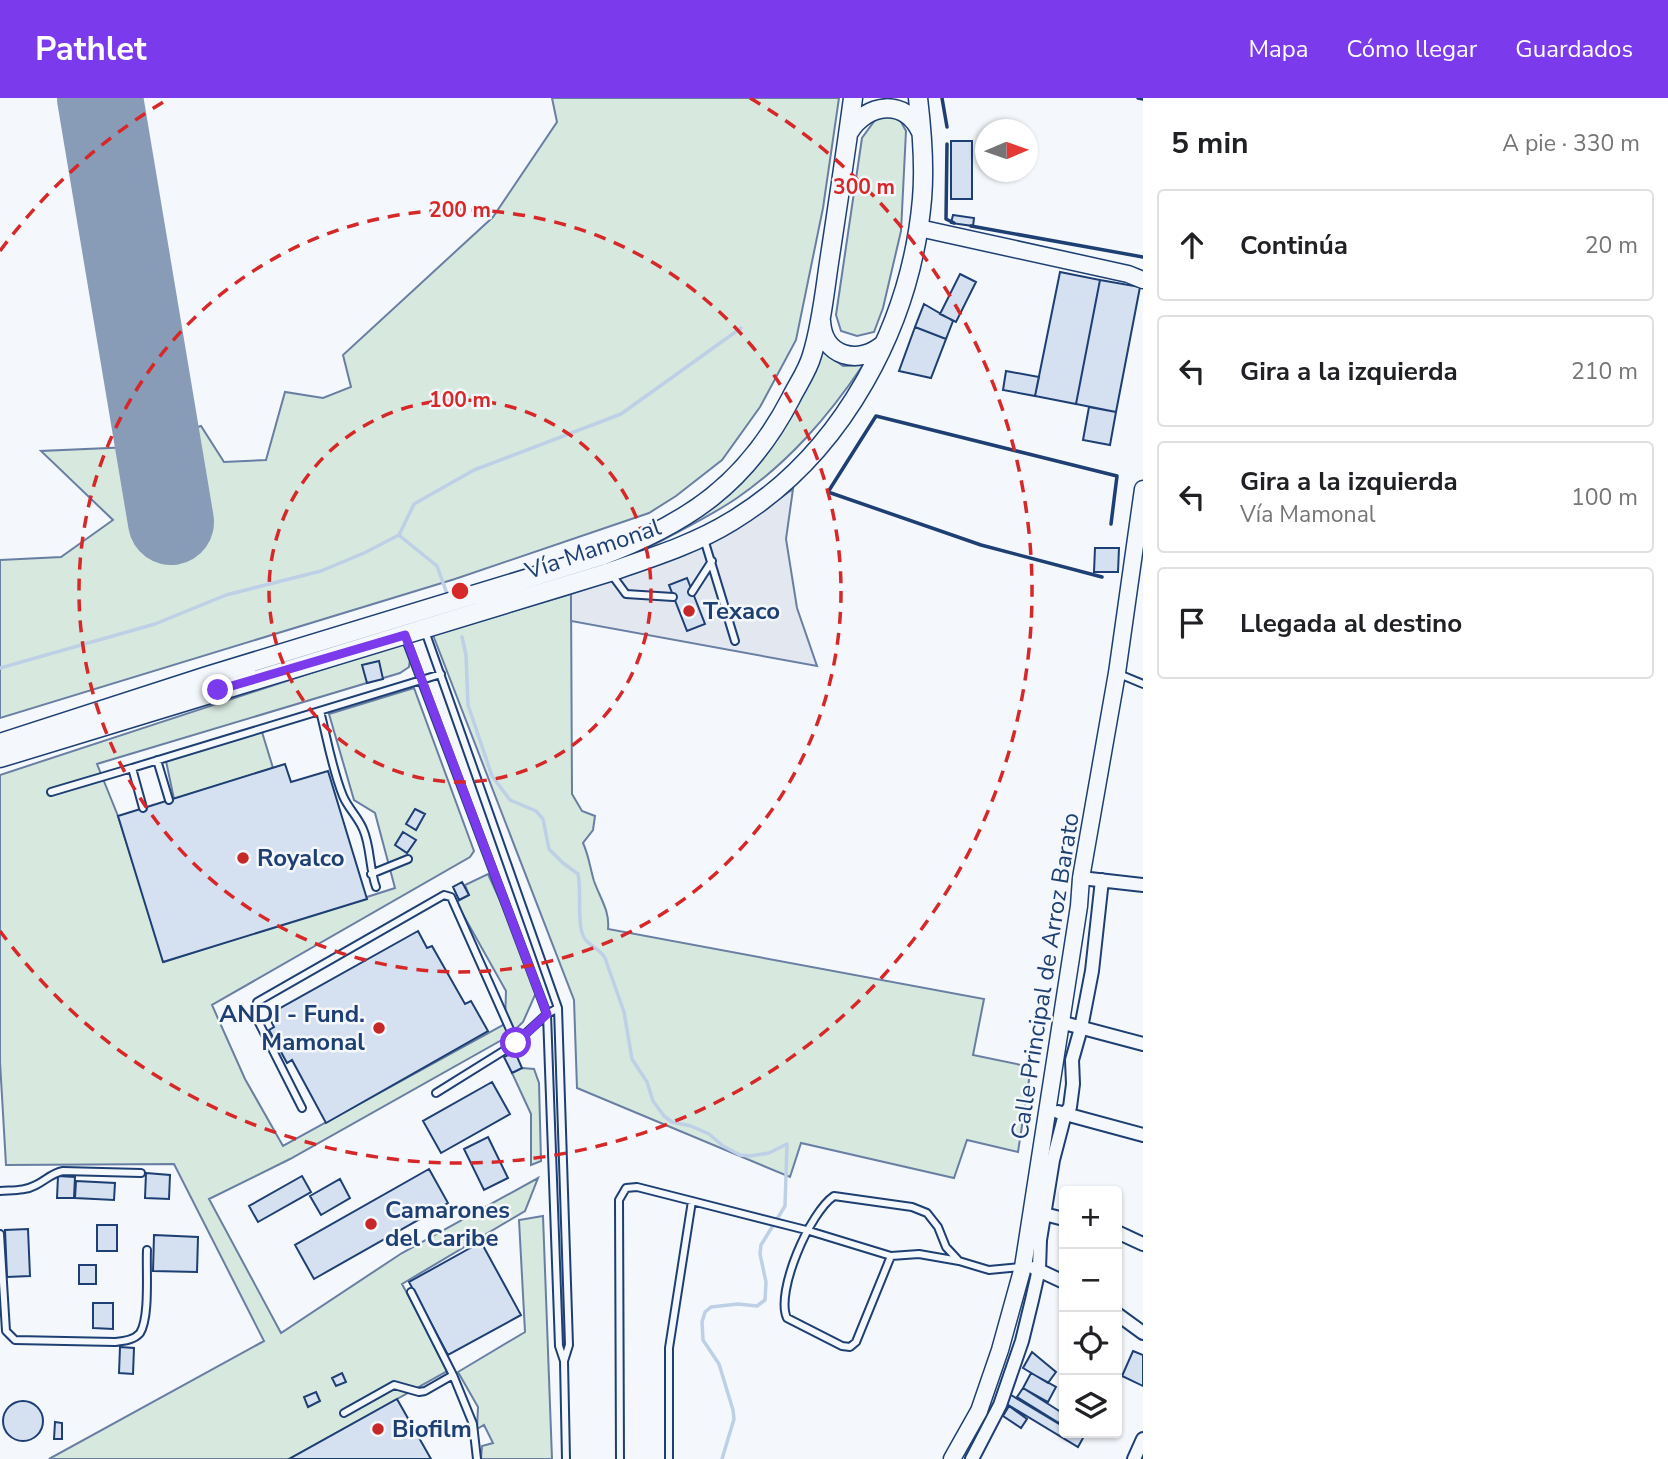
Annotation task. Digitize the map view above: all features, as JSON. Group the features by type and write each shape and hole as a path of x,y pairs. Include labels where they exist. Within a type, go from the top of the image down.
{"main road":[{"name":"Vía Mamonal","path":"0,743 208,676 601,556 669,526 705,504 758,452 771,435 812,357 821,315 853,98"},
{"name":"Vía Mamonal","path":"0,758 610,572 732,522 808,460 855,399 884,344 911,268 919,228 922,135 918,98"},
{"path":"849,133 861,116 881,108 891,108 911,117 922,135"},
{"path":"821,315 825,338 841,354 864,356 875,352 884,344"}],"street":[{"path":"919,228 1128,274 1143,280"},
{"name":"Calle Principal de Arroz Barato","path":"952,1459 979,1411 1031,1268 1060,1022 1081,878 1117,673 1142,500"},
{"path":"1081,878 1143,885"},
{"path":"1059,1218 1038,1212 1065,1114 1070,1107 1072,1060 1092,971 1102,880"},
{"path":"1060,1022 1143,1044"},
{"path":"1048,1110 1143,1135"},
{"path":"1122,1234 1143,1244"},
{"path":"972,1459 1000,1405 1022,1341 1031,1268 1059,1280"},
{"path":"1122,1318 1143,1333"},
{"path":"1134,1459 1143,1438"}],"lane":[{"path":"702,536 735,641"},
{"path":"692,592 712,561"},
{"path":"610,572 626,594 673,597"},
{"path":"424,629 558,1008 569,1345 564,1361"},
{"path":"405,635 489,862 539,986 547,1014 559,1346 564,1361 566,1459"},
{"path":"1117,673 1143,684"},
{"path":"51,792 441,674"},
{"path":"320,711 342,793 350,811 362,826 368,843 371,874 376,887"},
{"path":"157,760 169,800"},
{"path":"132,768 143,808"},
{"path":"489,862 505,854"},
{"path":"371,874 408,859"},
{"path":"302,1108 255,1015 257,1002 444,895 450,897 516,1043"},
{"path":"436,1093 516,1043 547,1014 558,1008"},
{"path":"552,1139 564,1139"},
{"path":"0,1191 24,1190 54,1172 141,1173"},
{"path":"620,1459 619,1200 626,1188 637,1187 692,1200 891,1256 919,1254 989,1270 1031,1268"},
{"path":"891,1256 856,1342 850,1347 842,1346 787,1318 785,1292 806,1230 834,1196 912,1207 927,1213 938,1227 946,1247 959,1261"},
{"path":"669,1459 669,1348 692,1200"},
{"path":"0,1234 6,1331 15,1340 115,1342 129,1340 139,1334 145,1320 146,1250"},
{"path":"411,1292 453,1375 473,1424 477,1459"},
{"path":"344,1413 394,1385 419,1392 425,1391 453,1375"}],"shaded area":[{"path":"552,98 839,98 823,208 796,340 760,407 722,460 676,496 649,513 455,579 0,718 0,560 61,557 113,520 41,451 132,447 201,426 224,462 266,460 285,392 323,398 351,387 343,355 493,217 557,122"},
{"path":"891,115 900,120 906,131 901,231 883,308 874,332 857,336 841,331 836,315 862,138 878,116"},
{"path":"817,347 843,366 863,365 836,403 806,438 756,484 703,519 643,551 730,487"},
{"path":"793,489 786,539 797,608 817,666 571,621 571,594 673,559 733,531"},
{"path":"571,594 572,794 582,811 595,816 593,830 583,843 606,910 608,929 984,999 973,1055 1031,1067 1018,1152 967,1140 954,1178 801,1143 790,1177 577,1088 574,1000 433,635"},
{"path":"402,643 411,653 409,667 400,673 97,764 118,816 164,962 395,888 375,813 354,800 329,714 414,688 474,851 470,857 212,1005 245,1079 283,1146 505,1024 506,991 456,902 469,895 465,885 488,874 539,986 523,1022 507,1037 290,1159 209,1199 281,1333 402,1253 538,1178 525,1211 402,1284 449,1370 289,1459 49,1459 264,1341 174,1164 6,1165 0,1062 0,775"},
{"path":"262,732 273,768 174,799 166,761"},
{"path":"522,1068 534,1069 539,1083 541,1161 531,1165 531,1114 512,1073"},
{"path":"543,1216 552,1459 481,1459 482,1446 493,1443 484,1425 477,1429 478,1407 458,1372 525,1332 519,1220"}],"building":[{"path":"951,141 972,141 972,199 951,199"},
{"path":"953,215 974,218 973,226 951,223"},
{"path":"1060,272 1100,280 1076,404 1035,396"},
{"path":"960,274 976,282 956,322 940,314"},
{"path":"1100,280 1140,287 1116,412 1076,404"},
{"path":"924,304 953,321 946,339 915,327"},
{"path":"915,327 946,339 931,378 899,371"},
{"path":"1006,371 1039,377 1035,396 1003,390"},
{"path":"1089,407 1116,412 1110,445 1083,440"},
{"path":"1095,548 1119,548 1118,572 1094,572"},
{"name":"Texaco","path":"687,578 705,624 687,631 669,585"},
{"path":"379,661 383,679 367,683 362,665"},
{"name":"Royalco","path":"285,764 291,782 328,771 367,899 163,962 118,816"},
{"path":"415,809 425,814 416,830 406,824"},
{"path":"403,832 416,840 407,853 395,845"},
{"path":"462,882 469,895 459,900 453,887"},
{"name":"ANDI - Fund. Mamonal","path":"418,931 427,948 432,946 465,1004 471,1001 488,1031 326,1123 292,1060 287,1063 269,1030 274,1027 268,1015"},
{"path":"515,1052 522,1068 512,1073 504,1057"},
{"path":"492,1082 510,1114 441,1153 423,1121"},
{"path":"488,1137 508,1178 484,1190 464,1149"},
{"name":"Camarones del Caribe","path":"429,1169 448,1203 314,1279 295,1245"},
{"path":"146,1173 170,1175 169,1199 145,1198"},
{"path":"58,1176 75,1177 74,1198 57,1198"},
{"path":"302,1176 311,1192 258,1222 249,1206"},
{"path":"340,1179 350,1198 321,1215 310,1196"},
{"path":"76,1181 115,1183 114,1200 75,1198"},
{"path":"97,1225 117,1225 117,1251 97,1251"},
{"path":"28,1229 30,1276 7,1277 5,1230"},
{"path":"154,1235 198,1237 197,1272 153,1271"},
{"path":"481,1242 521,1315 448,1355 409,1282"},
{"path":"79,1265 96,1265 96,1284 79,1284"},
{"path":"93,1303 113,1303 113,1329 93,1328"},
{"path":"120,1347 134,1348 133,1374 119,1373"},
{"path":"1133,1351 1143,1355 1143,1386 1122,1376"},
{"path":"1032,1352 1056,1372 1048,1383 1023,1368"},
{"path":"342,1373 346,1382 336,1386 332,1378"},
{"path":"1031,1373 1056,1387 1048,1402 1023,1388"},
{"path":"1023,1388 1059,1411 1059,1423 1017,1397"},
{"path":"316,1392 320,1401 308,1407 304,1397"},
{"path":"1011,1395 1059,1424 1059,1436 1005,1403"},
{"name":"Biofilm","path":"397,1399 431,1459 289,1459"},
{"path":"23,1401 31,1402 37,1407 42,1413 42,1429 37,1435 31,1440 23,1441 15,1440 9,1435 4,1429 3,1421 4,1413 9,1407 15,1402"},
{"path":"1009,1406 1027,1419 1021,1428 1003,1416"},
{"path":"55,1422 62,1423 62,1439 54,1439"},
{"path":"1063,1438 1083,1438 1078,1447"}],"waterway":[{"path":"0,668 155,624 226,595 321,571 364,553 399,535 414,504 474,470 621,414 741,328"},
{"path":"400,536 437,566 446,591"},
{"path":"462,637 466,655 468,705 492,776 510,800 536,811 543,819 549,849 578,874 582,934 605,958 624,1012 632,1059 647,1082 653,1101 672,1122 709,1134 740,1155 769,1153 787,1144 785,1206 761,1245 760,1254 766,1282 765,1300 757,1306 738,1304 711,1307 705,1312 702,1322 703,1340 719,1364 733,1410 734,1419 722,1459"}],"runway":[{"path":"100,98 171,522"}],"wall":[{"path":"942,98 947,127"},
{"path":"1138,98 1143,99"},
{"path":"947,144 946,219 954,223"},
{"path":"971,226 1143,257"},
{"path":"1102,577 981,545 828,492 876,416 1117,476 1111,524"}],"place":[{"name":"Texaco","path":"689,611"},
{"name":"Royalco","path":"243,858"},
{"name":"ANDI - Fund. Mamonal","path":"379,1028"},
{"name":"Camarones del Caribe","path":"371,1224"},
{"name":"Biofilm","path":"378,1429"}],"route":[{"path":"218,690 405,635 489,862 539,986 547,1014 516,1043"}]}
